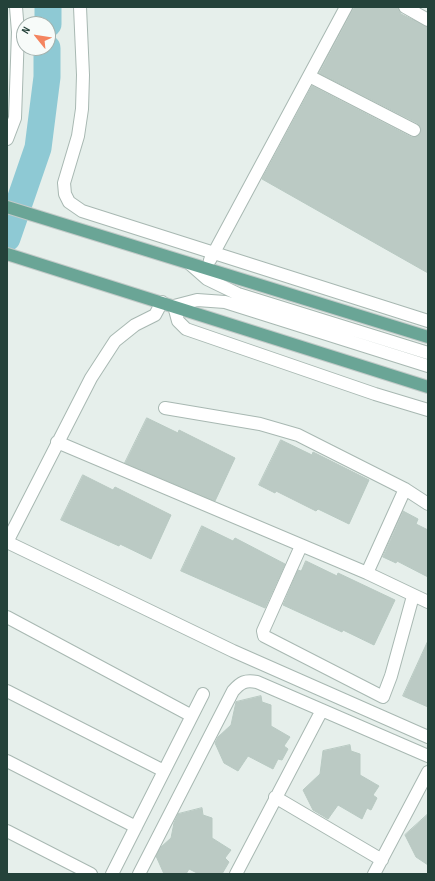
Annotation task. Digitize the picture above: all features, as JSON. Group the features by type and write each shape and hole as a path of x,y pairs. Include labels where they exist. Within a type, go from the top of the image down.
{"main road":[{"path":"7,207 428,337"},
{"path":"7,254 428,387"}],"street":[{"path":"7,140 15,118 18,32 16,7"},
{"path":"80,7 83,75 82,108 78,136 64,183 65,194 69,202 82,211 213,254 428,321"},
{"path":"205,268 346,7"},
{"path":"405,7 428,20"},
{"path":"309,76 414,130"},
{"path":"190,264 208,279 238,294 428,353"},
{"path":"428,366 224,302 197,300 174,306 178,321 186,329 375,394 428,410"},
{"path":"162,302 155,315 134,325 115,341 91,378 7,542 233,651 428,737"},
{"path":"165,408 260,424 298,435 405,489 428,504"},
{"path":"57,442 367,574 428,602"},
{"path":"367,574 405,489"},
{"path":"301,546 263,631 264,636 383,697"},
{"path":"376,714 391,676 413,596"},
{"path":"7,617 192,716"},
{"path":"139,874 233,692 239,684 246,680 257,682 428,756"},
{"path":"7,691 164,771"},
{"path":"112,874 203,694"},
{"path":"236,874 275,797 322,710"},
{"path":"7,761 136,827"},
{"path":"374,874 428,772"},
{"path":"275,797 382,860"},
{"path":"7,831 91,874"}],"building":[{"path":"354,7 398,7 401,14 428,27 428,273 262,179 312,86 411,137 415,137 420,134 421,129 417,123 319,73"},
{"path":"147,418 178,433 179,430 235,458 215,501 125,463"},
{"path":"281,440 312,455 313,452 369,480 349,524 318,509 316,511 276,491 275,493 259,485"},
{"path":"83,475 113,490 115,487 171,515 151,559 120,544 119,546 61,520"},
{"path":"403,511 418,519 416,524 428,530 428,577 397,561 396,563 383,557"},
{"path":"202,526 233,541 235,538 285,564 265,608 181,571"},
{"path":"306,561 337,576 338,573 395,600 374,645 343,630 342,632 283,605 298,570 301,571"},
{"path":"428,641 428,707 403,696"},
{"path":"261,696 262,702 271,705 271,726 290,737 284,746 288,749 282,760 278,759 273,769 248,756 238,771 224,763 215,743 218,737 231,725 236,702"},
{"path":"350,745 351,751 360,754 360,775 379,786 373,795 377,798 371,810 367,808 362,819 338,805 328,819 313,810 303,790 320,774 323,751"},
{"path":"202,808 203,815 212,818 212,838 231,850 225,858 229,862 222,874 199,874 189,869 186,874 164,874 156,856 161,847 171,838 174,823 178,814"},
{"path":"428,814 428,865 416,857 405,835"}],"waterway":[{"path":"48,7 48,16"},
{"path":"7,238 38,148 47,77 47,56"}]}
